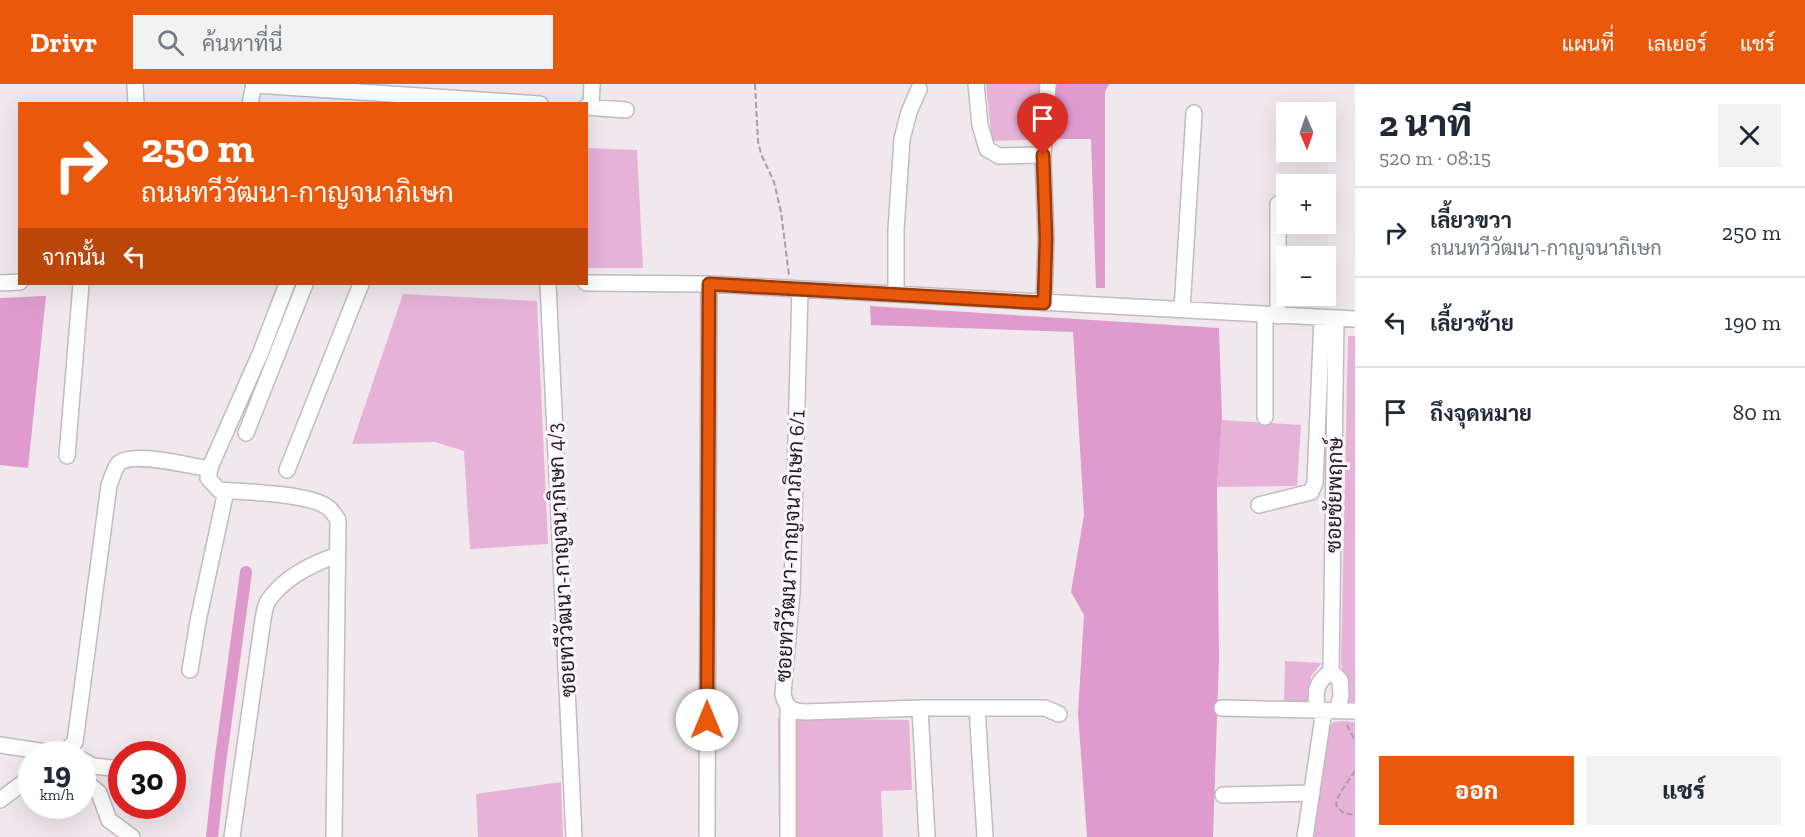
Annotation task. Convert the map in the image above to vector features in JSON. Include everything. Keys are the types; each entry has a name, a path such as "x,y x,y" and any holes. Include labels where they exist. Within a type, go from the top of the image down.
{"street":[{"path":"135,84 136,102"},
{"path":"250,102 254,84 511,102"},
{"path":"592,84 589,107 626,110"},
{"path":"976,84 980,125 987,149 999,156 1043,155"},
{"path":"1044,303 1046,238 1043,155 1048,84"},
{"path":"896,294 896,230 902,139 909,112 919,89"},
{"path":"1182,310 1194,113"},
{"path":"1265,417 1276,234"},
{"path":"0,283 18,282"},
{"path":"588,283 709,284 1355,319"},
{"path":"707,837 709,284"},
{"path":"67,456 81,285"},
{"path":"287,285 208,478 219,490 302,498 323,505 332,511 338,520 334,837"},
{"path":"246,433 305,285"},
{"path":"287,470 361,285"},
{"name":"ซอยทวีวัฒนา-กาญจนาภิเษก 4/3","path":"548,285 574,837"},
{"name":"ซอยทวีวัฒนา-กาญจนาภิเษก 6/1","path":"795,289 792,592 783,694 788,707 796,712 920,708 1045,708 1059,714"},
{"path":"1259,505 1311,492 1315,483 1329,318"},
{"name":"ซอยชัยพฤกษ์","path":"1305,837 1326,710 1341,696 1340,680 1331,671 1329,318"},
{"path":"75,741 109,485 117,465 127,459 142,458 210,469"},
{"path":"190,670 198,621 226,491"},
{"path":"232,837 263,619 268,602 286,582 308,566 337,555"},
{"name":"ซอยชัยพฤกษ์","path":"1326,710 1316,693 1320,680 1331,671"},
{"path":"788,707 788,837"},
{"path":"920,708 927,837"},
{"path":"977,708 985,837"},
{"path":"1222,708 1355,711"},
{"path":"0,745 18,748"},
{"path":"0,800 18,786"},
{"path":"96,790 110,820 132,837"},
{"path":"1223,795 1312,793"}],"path":[{"path":"754,84 758,141 761,154 774,182 795,289"},
{"path":"1355,771 1336,801 1337,808 1355,816"}],"shaded area":[{"path":"986,84 1051,84 1050,139 992,141"},
{"path":"1051,84 1109,84 1105,92 1105,288 1096,288 1091,139 1050,139"},
{"path":"588,148 637,150 643,268 588,268"},
{"path":"403,294 537,301 548,544 470,549 464,451 435,442 352,444"},
{"path":"46,296 28,468 0,465 0,298"},
{"path":"870,306 1219,328 1222,420 1217,487 1219,658 1213,837 1087,837 1078,713 1084,615 1071,592 1084,515 1073,332 871,325"},
{"path":"1348,336 1355,336 1355,703 1346,701 1341,664"},
{"path":"1222,420 1301,425 1297,486 1217,487"},
{"path":"1285,661 1322,663 1311,676 1308,703 1284,704"},
{"path":"778,718 909,720 912,790 881,791 883,837 779,837"},
{"path":"1333,722 1355,722 1355,837 1314,837 1328,730"},
{"path":"561,782 563,837 478,837 476,794"}],"waterway":[{"path":"212,837 246,572"}],"route":[{"path":"707,720 709,284 1044,303 1046,238 1043,155"}]}
